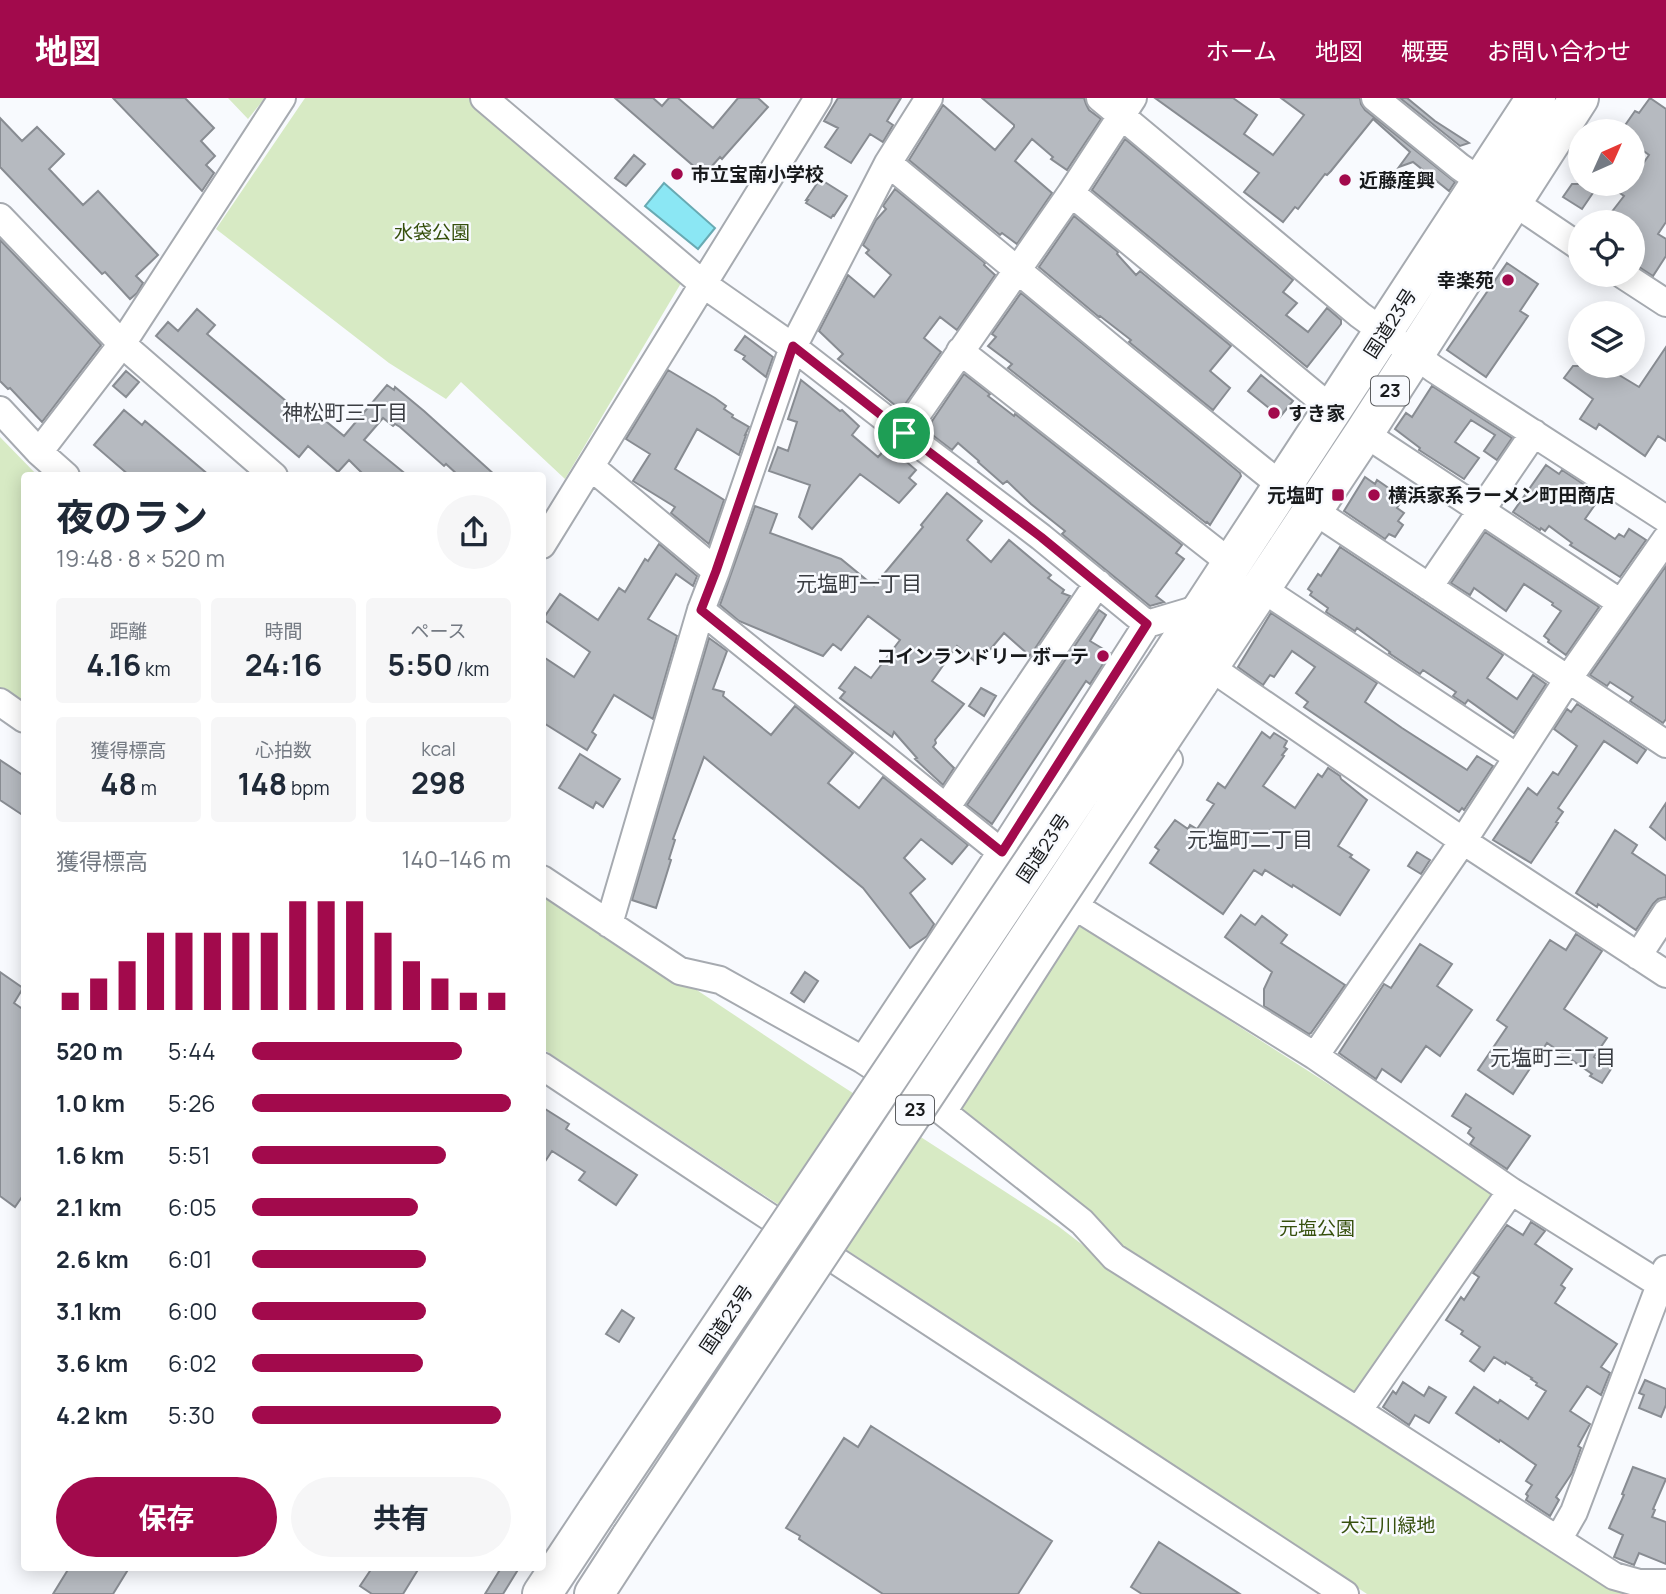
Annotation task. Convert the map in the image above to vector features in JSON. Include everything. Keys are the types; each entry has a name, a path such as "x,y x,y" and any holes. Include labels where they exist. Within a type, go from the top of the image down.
{"highway":[{"name":"国道23号","path":"542,1594 597,1511 1261,588 1313,510 1414,354 1497,192 1536,98"},
{"name":"国道23号","path":"594,1594 1200,671 1204,607 1384,332 1497,192 1579,98"}],"street":[{"path":"39,452 122,344 282,98"},
{"path":"484,98 703,284 793,346 1041,537 1147,624"},
{"path":"546,539 818,98"},
{"path":"609,924 701,610 793,346 888,163 929,98"},
{"path":"1100,98 1127,107 1360,315 1414,354 1666,519"},
{"path":"1375,98 1460,167 1568,239"},
{"path":"904,433 1071,193 1127,107"},
{"path":"888,163 1283,487"},
{"path":"1071,193 1333,410"},
{"path":"0,217 122,344 269,472"},
{"path":"1641,287 1666,303"},
{"path":"960,351 1232,564"},
{"path":"0,410 62,472"},
{"path":"1364,433 1621,603"},
{"path":"1429,587 1534,433"},
{"path":"591,467 716,571"},
{"path":"1313,510 1666,744"},
{"path":"1315,1056 1463,841 1568,679 1666,539"},
{"path":"946,808 1098,583"},
{"path":"1261,588 1517,757"},
{"path":"863,1060 1002,852 1147,624 1204,607"},
{"path":"701,610 1002,852"},
{"path":"943,1112 1076,906 1200,671 1666,974"},
{"path":"0,702 21,717"},
{"path":"546,882 680,971 720,981 863,1060 943,1112 1082,1223 1114,1257 1358,1410 1614,1576 1639,1583 1666,1583"},
{"path":"1076,906 1315,1056 1511,1191 1664,1280 1574,1512 1558,1540"},
{"path":"1638,956 1666,913"},
{"path":"546,1069 1345,1594"},
{"path":"1358,1410 1511,1191"}],"green space":[{"path":"228,98 265,98 248,119"},
{"name":"水袋公園","path":"305,98 472,98 687,273 565,479 461,382 446,399 389,363 216,229"},
{"path":"0,437 34,472 21,472 21,705 0,689"},
{"name":"大江川緑地","path":"546,890 1058,1226 1110,1266 1666,1594 1367,1594 546,1051"},
{"name":"元塩公園","path":"1076,922 1497,1192 1367,1387 1351,1396 1118,1250 958,1111"}],"water":[{"path":"664,183 715,228 698,249 645,206"}],"building":[{"path":"113,98 185,98 214,128 201,141 215,156 206,165 214,173 202,191"},
{"path":"615,98 653,98 662,106 669,98 678,98 713,128 738,98 758,98 768,107 722,159 720,157 704,175"},
{"path":"838,98 901,98 887,121 893,125 883,142 870,134 851,163 825,147 838,128 824,121"},
{"path":"982,98 1084,98 1089,110 1101,119 1067,170 1051,159 1053,157 1032,139 1015,161 1052,193 1017,244 1002,233 1000,235 909,160 943,105 995,150 1014,125"},
{"path":"1155,98 1233,98 1257,115 1244,134 1273,155 1304,115 1281,98 1360,98 1365,110 1455,182 1449,191 1413,162 1399,167 1410,152 1373,119 1298,209 1295,207 1283,222 1244,192 1259,173"},
{"path":"1400,98 1407,98 1435,121 1469,143 1460,146"},
{"path":"1650,98 1666,109 1666,222 1658,234 1666,239 1666,256 1653,276 1645,271 1645,210 1613,210 1624,196 1645,196 1645,161 1649,155 1645,152 1645,119 1629,119 1635,111 1639,113"},
{"path":"0,118 22,141 37,127 64,154 49,169 83,205 98,191 158,255 136,276 143,283 130,299 105,272 102,274 0,167"},
{"path":"1125,139 1293,280 1283,292 1297,303 1286,315 1308,332 1327,308 1341,320 1341,324 1307,367 1092,190"},
{"path":"634,155 645,164 626,186 615,178"},
{"path":"820,179 847,196 831,218 806,203"},
{"path":"895,189 985,263 995,275 957,330 940,317 924,338 941,352 901,410 838,359 843,354 819,331 848,275 874,297 891,275 866,253 869,250 863,245 876,220 886,209 883,206"},
{"path":"1568,190 1568,196 1591,196 1582,209 1563,197"},
{"path":"1074,216 1118,252 1136,275 1140,271 1231,346 1210,371 1230,388 1213,410 1039,267"},
{"path":"0,240 101,345 42,422 0,381"},
{"path":"1507,263 1538,284 1520,311 1528,316 1486,377 1447,350"},
{"path":"1021,293 1240,473 1241,476 1210,525 1008,368 1012,364 988,346 996,337 992,334"},
{"path":"197,309 215,325 207,334 306,418 312,410 344,436 387,385 394,390 395,387 492,472 455,472 446,464 444,466 400,427 395,424 393,426 383,418 364,440 403,472 361,472 349,460 338,472 308,446 299,457 156,336 168,322 178,331"},
{"path":"745,336 773,357 766,377 735,350"},
{"path":"1666,347 1666,441 1658,436 1645,456 1599,424 1596,429 1580,419 1593,399 1564,378 1568,373 1568,378 1624,378 1639,387"},
{"path":"668,370 715,398 726,406 724,409 733,415 732,417 749,427 739,455 697,429 675,469 724,500 709,544 671,513 675,507 633,481 650,454 626,439"},
{"path":"126,371 139,382 126,397 113,386"},
{"path":"964,374 990,394 988,396 1014,416 1015,414 1182,545 1176,553 1184,559 1156,596 1164,602 1150,606 1062,534 1065,531 1007,481 1003,484 958,443 952,450 926,430"},
{"path":"1261,375 1293,401 1280,417 1248,391"},
{"path":"801,380 859,426 852,435 878,457 888,446 916,470 909,478 916,484 899,503 860,474 812,529 799,517 810,485 769,471 778,447 788,451 797,422 788,419"},
{"path":"1432,386 1512,438 1497,460 1484,451 1495,435 1471,420 1455,442 1479,458 1464,479 1419,450 1420,448 1395,429 1406,413 1412,417"},
{"path":"124,410 142,425 145,421 205,472 125,472 94,445"},
{"path":"1546,465 1559,474 1562,470 1601,496 1585,519 1615,539 1619,534 1624,537 1629,529 1646,540 1620,577 1570,545 1572,543 1549,526 1545,531 1541,528 1540,530 1513,512"},
{"path":"1365,477 1375,484 1377,480 1403,498 1397,508 1404,513 1398,521 1403,525 1395,537 1389,534 1385,539 1344,511"},
{"path":"947,493 982,521 967,540 991,562 1009,540 1051,575 1048,578 1064,590 1062,593 1070,596 1030,656 1004,633 978,664 957,646 932,681 964,704 935,740 933,747 954,768 943,785 915,759 917,758 894,732 892,737 840,698 845,692 839,688 855,667 871,678 900,640 868,616 841,650 833,644 823,656 739,621 720,605 755,506 777,514 770,533 841,559 874,586 923,527 921,525"},
{"path":"1485,532 1599,607 1566,655 1544,636 1561,611 1524,584 1506,611 1474,588 1470,595 1451,583"},
{"path":"659,544 697,576 693,586 676,574 648,619 677,636 653,719 614,695 592,732 596,735 587,750 546,724 546,659 574,677 590,652 546,621 546,615 560,594 598,620 619,588 625,592 645,559 648,561"},
{"path":"1340,547 1503,655 1487,678 1517,699 1533,675 1546,684 1514,733 1468,700 1465,704 1453,696 1456,692 1423,670 1420,674 1357,628 1355,631 1326,612 1328,608 1310,595 1312,592 1308,589 1318,574 1321,576"},
{"path":"1666,566 1666,719 1663,723 1630,701 1633,697 1610,682 1607,686 1590,675"},
{"path":"1099,610 1106,615 1090,641 1110,653 1090,684 1086,681 992,824 967,805"},
{"path":"1271,613 1377,683 1365,702 1402,728 1467,770 1477,756 1493,766 1464,810 1462,808 1459,812 1304,707 1308,702 1296,693 1315,667 1292,651 1274,677 1270,675 1263,685 1238,667"},
{"path":"709,638 727,651 713,689 724,692 723,696 771,735 795,706 853,753 828,783 859,808 883,777 968,845 952,864 921,839 904,858 925,879 910,893 934,924 927,936 910,948 863,888 704,757 673,839 671,860 656,908 632,900"},
{"path":"981,688 996,696 984,716 969,706"},
{"path":"1577,704 1646,750 1637,763 1604,741 1558,808 1563,812 1556,822 1558,823 1531,863 1493,840 1528,788 1537,795 1553,772 1558,775 1577,746 1554,729 1567,709 1571,712"},
{"path":"1262,732 1270,738 1274,733 1287,741 1284,747 1287,749 1282,755 1284,756 1263,786 1295,808 1318,774 1322,777 1328,768 1367,800 1338,846 1369,870 1340,915 1265,870 1262,875 1254,870 1223,914 1150,863 1159,850 1155,847 1175,820 1188,829 1190,825 1197,829 1214,804 1207,800 1218,783 1225,788"},
{"path":"580,754 620,779 603,807 596,802 593,808 559,788"},
{"path":"0,760 21,774 21,814 0,800"},
{"path":"1666,803 1666,840 1650,827"},
{"path":"1615,830 1637,845 1632,853 1666,876 1666,897 1653,904 1636,930 1598,904 1597,907 1576,893"},
{"path":"1417,852 1430,860 1421,874 1408,866"},
{"path":"1241,915 1255,925 1262,916 1287,935 1281,943 1345,985 1311,1033 1264,1006 1264,989 1272,972 1225,937"},
{"path":"1576,934 1602,951 1564,1009 1607,1038 1594,1057 1611,1069 1602,1083 1547,1043 1513,1094 1478,1070 1507,1027 1497,1020 1550,940 1566,950"},
{"path":"1420,944 1452,964 1437,986 1472,1010 1440,1056 1426,1046 1401,1082 1382,1069 1376,1079 1339,1053 1384,984 1391,988"},
{"path":"0,972 21,987 14,1003 21,1008 21,1198 15,1207 0,1196"},
{"path":"805,972 818,981 804,1002 791,993"},
{"path":"1466,1094 1530,1136 1507,1169 1470,1144 1474,1138 1468,1133 1471,1128 1452,1116"},
{"path":"546,1110 569,1124 566,1129 637,1175 616,1205 579,1180 585,1172 552,1151 546,1160"},
{"path":"1531,1222 1545,1231 1535,1244 1572,1269 1561,1285 1565,1288 1555,1303 1617,1344 1601,1367 1610,1373 1601,1395 1587,1386 1570,1411 1590,1424 1578,1446 1581,1448 1572,1473 1556,1497 1559,1500 1550,1516 1526,1500 1526,1494 1532,1485 1526,1481 1536,1465 1456,1413 1474,1387 1528,1419 1546,1391 1536,1385 1532,1378 1494,1357 1484,1371 1470,1361 1480,1347 1446,1320 1461,1297 1464,1300 1479,1277 1473,1273 1507,1225 1523,1235"},
{"path":"622,1310 634,1318 619,1342 606,1334"},
{"path":"1645,1380 1666,1389 1666,1405 1661,1417 1639,1408 1644,1395 1639,1393"},
{"path":"1403,1382 1424,1396 1429,1387 1446,1397 1429,1423 1415,1415 1409,1425 1383,1407 1393,1391 1396,1394"},
{"path":"871,1426 1052,1541 1018,1594 883,1594 786,1528 844,1438 858,1447"},
{"path":"1633,1467 1666,1479 1652,1517 1666,1522 1666,1564 1639,1553 1634,1565 1614,1557 1623,1535 1609,1528"},
{"path":"1159,1542 1240,1594 1142,1594 1131,1587"},
{"path":"67,1571 127,1571 113,1594 53,1594"},
{"path":"370,1571 417,1571 403,1594 372,1594 360,1586"},
{"path":"499,1571 517,1571 503,1594 485,1594"}],"place":[{"name":"市立宝南小学校","path":"677,174"},
{"name":"近藤産興","path":"1345,180"},
{"name":"幸楽苑","path":"1508,280"},
{"name":"すき家","path":"1274,413"},
{"name":"元塩町","path":"1338,495"},
{"name":"横浜家系ラーメン町田商店","path":"1374,495"},
{"name":"コインランドリー ボーテ","path":"1103,656"}],"district":[{"name":"神松町三丁目","path":"345,413"},
{"name":"元塩町一丁目","path":"859,584"},
{"name":"元塩町二丁目","path":"1250,840"},
{"name":"元塩町三丁目","path":"1553,1058"}],"route":[{"path":"793,346 904,433 1041,537 1147,624 1002,852 701,610 793,346"}]}
